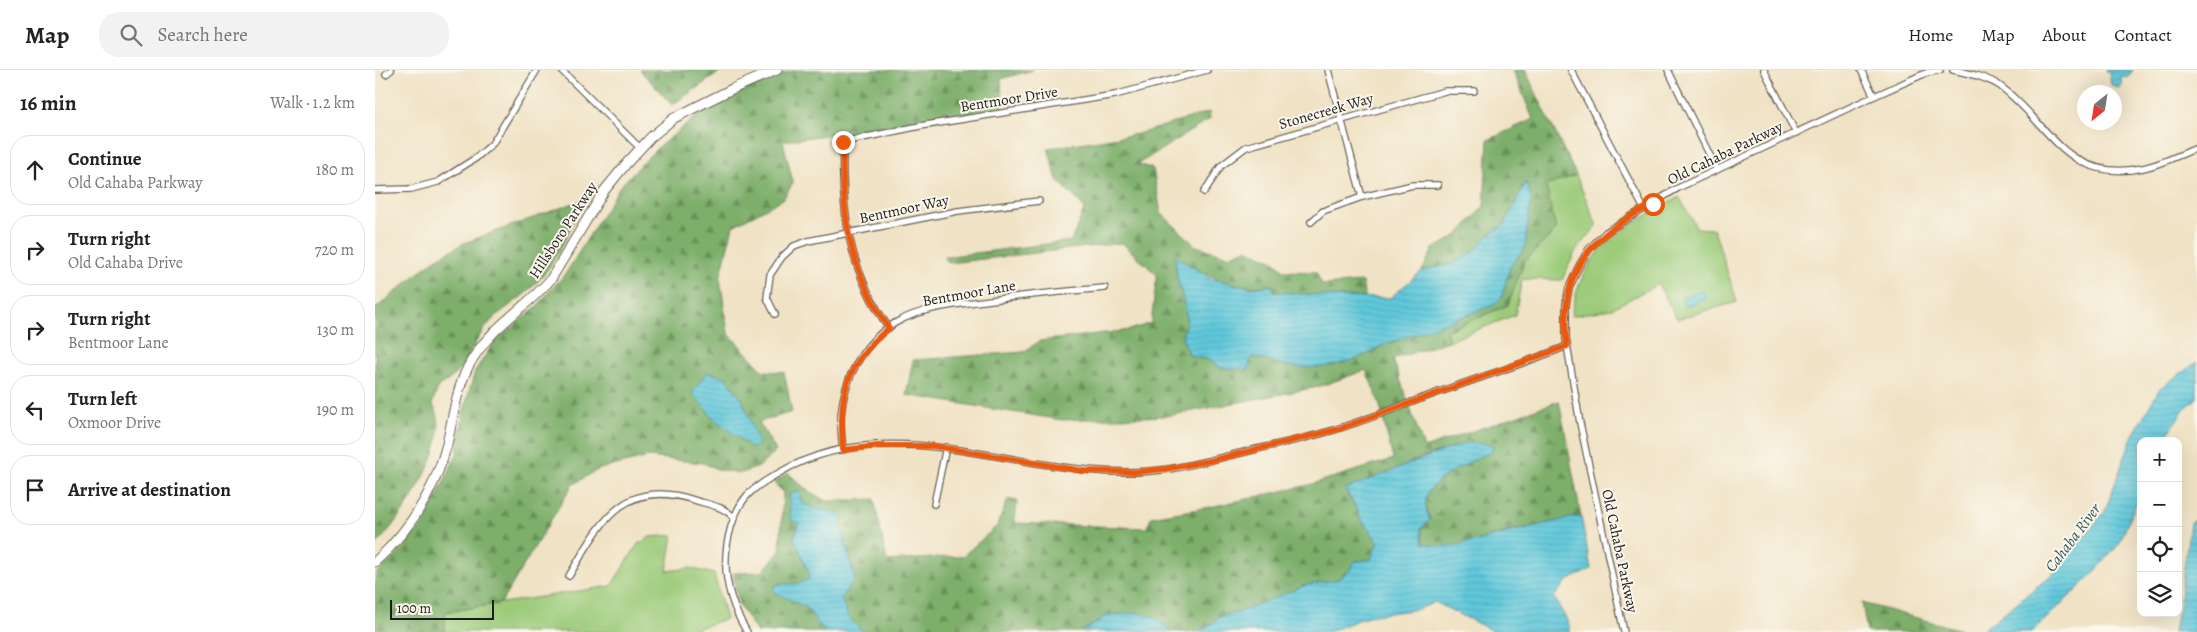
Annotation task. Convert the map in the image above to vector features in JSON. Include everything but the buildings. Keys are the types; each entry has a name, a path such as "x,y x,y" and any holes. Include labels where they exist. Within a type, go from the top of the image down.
{"street":[{"path":"375,190 411,189 438,182 476,158 492,144 537,70"},
{"path":"561,70 640,148"},
{"name":"Hillsboro Parkway","path":"375,562 408,525 430,489 443,457 458,394 473,358 495,329 537,293 551,278 604,191 640,148 674,118 732,89 777,70"},
{"name":"Bentmoor Drive","path":"847,233 842,178 843,142 920,126 1115,96 1207,70"},
{"path":"1328,70 1362,198"},
{"path":"1571,70 1644,209"},
{"path":"1667,70 1717,170"},
{"path":"1764,70 1796,133"},
{"path":"1861,70 1874,96"},
{"name":"Old Cahaba Parkway","path":"1624,632 1580,423 1567,346 1566,304 1569,288 1579,266 1589,249 1606,232 1678,188 1874,96 1926,73 1940,70"},
{"path":"1953,70 1968,73 1999,85 2054,143 2085,164 2121,170 2143,168 2169,160 2197,148"},
{"name":"Stonecreek Way","path":"1204,192 1221,166 1234,154 1246,147 1445,91 1474,91"},
{"path":"1311,222 1323,211 1362,198 1413,185 1438,184"},
{"name":"Bentmoor Way","path":"775,314 767,298 770,275 782,256 794,246 807,240 958,211 1039,201"},
{"path":"847,233 854,258 874,307 889,328"},
{"name":"Bentmoor Lane","path":"843,450 841,417 845,388 854,366 872,342 895,323 929,310 968,303 1105,288"},
{"path":"747,632 735,610 727,585 726,546 732,516 757,485 799,462 843,450 914,445 946,447 1084,471 1136,472 1166,469 1214,460 1339,429 1567,346"},
{"path":"934,504 946,447"},
{"path":"569,576 606,518 621,505 639,497 661,494 681,496 722,509 732,516"}],"green space":[{"path":"640,70 723,70 672,105"},
{"path":"799,70 1033,70 1001,79 1003,110 783,141 793,183 783,199 733,226 720,278 728,333 763,371 784,372 792,412 759,422 776,451 759,467 741,473 720,470 703,463 649,457 599,469 572,485 501,603 446,612 444,632 375,632 375,574 395,557 425,522 457,454 463,414 475,371 493,344 537,306 566,273 621,185 655,150 696,117 735,94 788,72"},
{"path":"1513,70 1525,70 1576,175 1546,186 1556,230 1524,262 1508,305 1446,331 1449,341 1393,359 1424,448 1559,401 1581,516 1510,531 1470,543 1441,547 1423,543 1421,528 1430,519 1426,506 1428,493 1448,475 1467,463 1493,451 1467,443 1420,458 1347,495 1360,518 1378,542 1371,559 1353,562 1350,570 1336,580 1237,613 1221,616 1204,629 1195,632 1170,630 1153,617 1137,613 1106,615 1097,623 1080,632 864,632 849,619 841,598 855,578 841,527 834,513 802,504 799,492 789,495 791,520 799,522 794,538 808,570 809,579 799,584 779,583 806,607 825,632 757,632 739,605 733,573 762,572 780,551 783,493 774,483 788,473 807,490 826,501 874,499 887,561 963,556 997,526 1008,499 1017,501 1015,523 1147,528 1151,517 1210,507 1309,485 1393,459 1379,402 1366,370 1318,387 1167,416 1062,420 906,395 913,360 1023,352 1040,341 1130,330 1151,323 1157,275 1122,243 949,263 944,257 1071,241 1085,208 1057,180 1048,148 1138,134 1209,112 1210,119 1138,164 1153,169 1161,213 1196,246 1228,256 1246,249 1274,261 1285,271 1316,272 1322,285 1362,282 1365,298 1274,292 1271,285 1257,287 1232,284 1198,270 1175,256 1177,278 1187,319 1182,337 1190,356 1211,360 1221,368 1248,370 1252,357 1263,359 1372,353 1381,346 1501,299 1510,267 1525,248 1526,183 1504,225 1489,235 1473,252 1455,263 1422,271 1433,249 1458,235 1484,206 1488,140 1533,119"},
{"path":"1576,175 1597,226 1575,252 1562,280 1522,279 1515,315 1449,341 1446,331 1508,305 1524,262 1556,229 1545,185"},
{"path":"1679,197 1697,228 1714,229 1737,302 1677,319 1658,284 1611,309 1571,316 1577,292 1585,272 1595,256 1623,230"},
{"path":"582,200 561,248 547,270 525,294 491,322 481,334 460,368 447,381 439,385 432,404 438,419 438,437 432,457 411,499 375,546 375,309 434,260 464,243"},
{"path":"673,535 667,571 690,568 714,574 726,619 692,630 693,632 444,632 445,612 611,586 638,544 650,537"},
{"path":"1862,603 1969,632 1867,632"}],"water":[{"path":"2105,70 2133,70 2127,78 2121,77 2122,85 2111,85 2109,73"},
{"path":"1526,182 1531,197 1525,248 1510,267 1501,299 1494,305 1381,346 1361,357 1328,366 1295,367 1252,357 1248,370 1221,368 1211,360 1190,356 1182,337 1187,319 1177,278 1175,256 1212,279 1254,288 1271,285 1275,292 1342,297 1390,298 1422,271 1455,263 1473,252 1489,235 1504,225"},
{"path":"1702,291 1706,297 1705,300 1684,306 1681,297"},
{"path":"2197,362 2197,398 2184,409 2166,437 2137,437 2137,501 2119,544 2093,574 2032,632 1980,632 2054,573 2105,511 2132,437 2160,388"},
{"path":"707,372 726,378 742,399 759,444 752,448 714,419 692,393"},
{"path":"1467,443 1493,444 1493,451 1467,463 1448,475 1428,493 1426,507 1430,520 1421,528 1423,543 1445,546 1456,545 1581,516 1591,569 1567,581 1554,597 1569,624 1569,632 1495,632 1435,602 1419,609 1368,616 1328,632 1195,632 1204,629 1221,616 1237,613 1306,585 1336,580 1350,570 1353,562 1371,559 1378,542 1360,518 1345,489"},
{"path":"799,491 802,504 842,515 841,527 855,578 841,598 849,619 864,632 825,632 806,607 774,592 774,586 778,584 794,584 809,579 808,570 794,538 799,522 791,521 789,495"},
{"path":"2197,519 2197,632 2174,632 2176,617 2182,617 2182,583 2190,522"},
{"path":"1137,613 1153,616 1170,630 1188,632 1080,632 1097,623 1106,615"}],"route":[{"path":"843,142 842,178 847,233 854,258 874,307 889,328 872,342 854,366 845,388 841,417 843,450 878,446 933,446 1045,465 1108,473 1136,472 1191,465 1339,429 1567,346 1565,323 1569,288 1589,249 1606,232 1626,218 1653,204"}],"water label":[{"name":"Cahaba River","path":"2073,538"}]}
